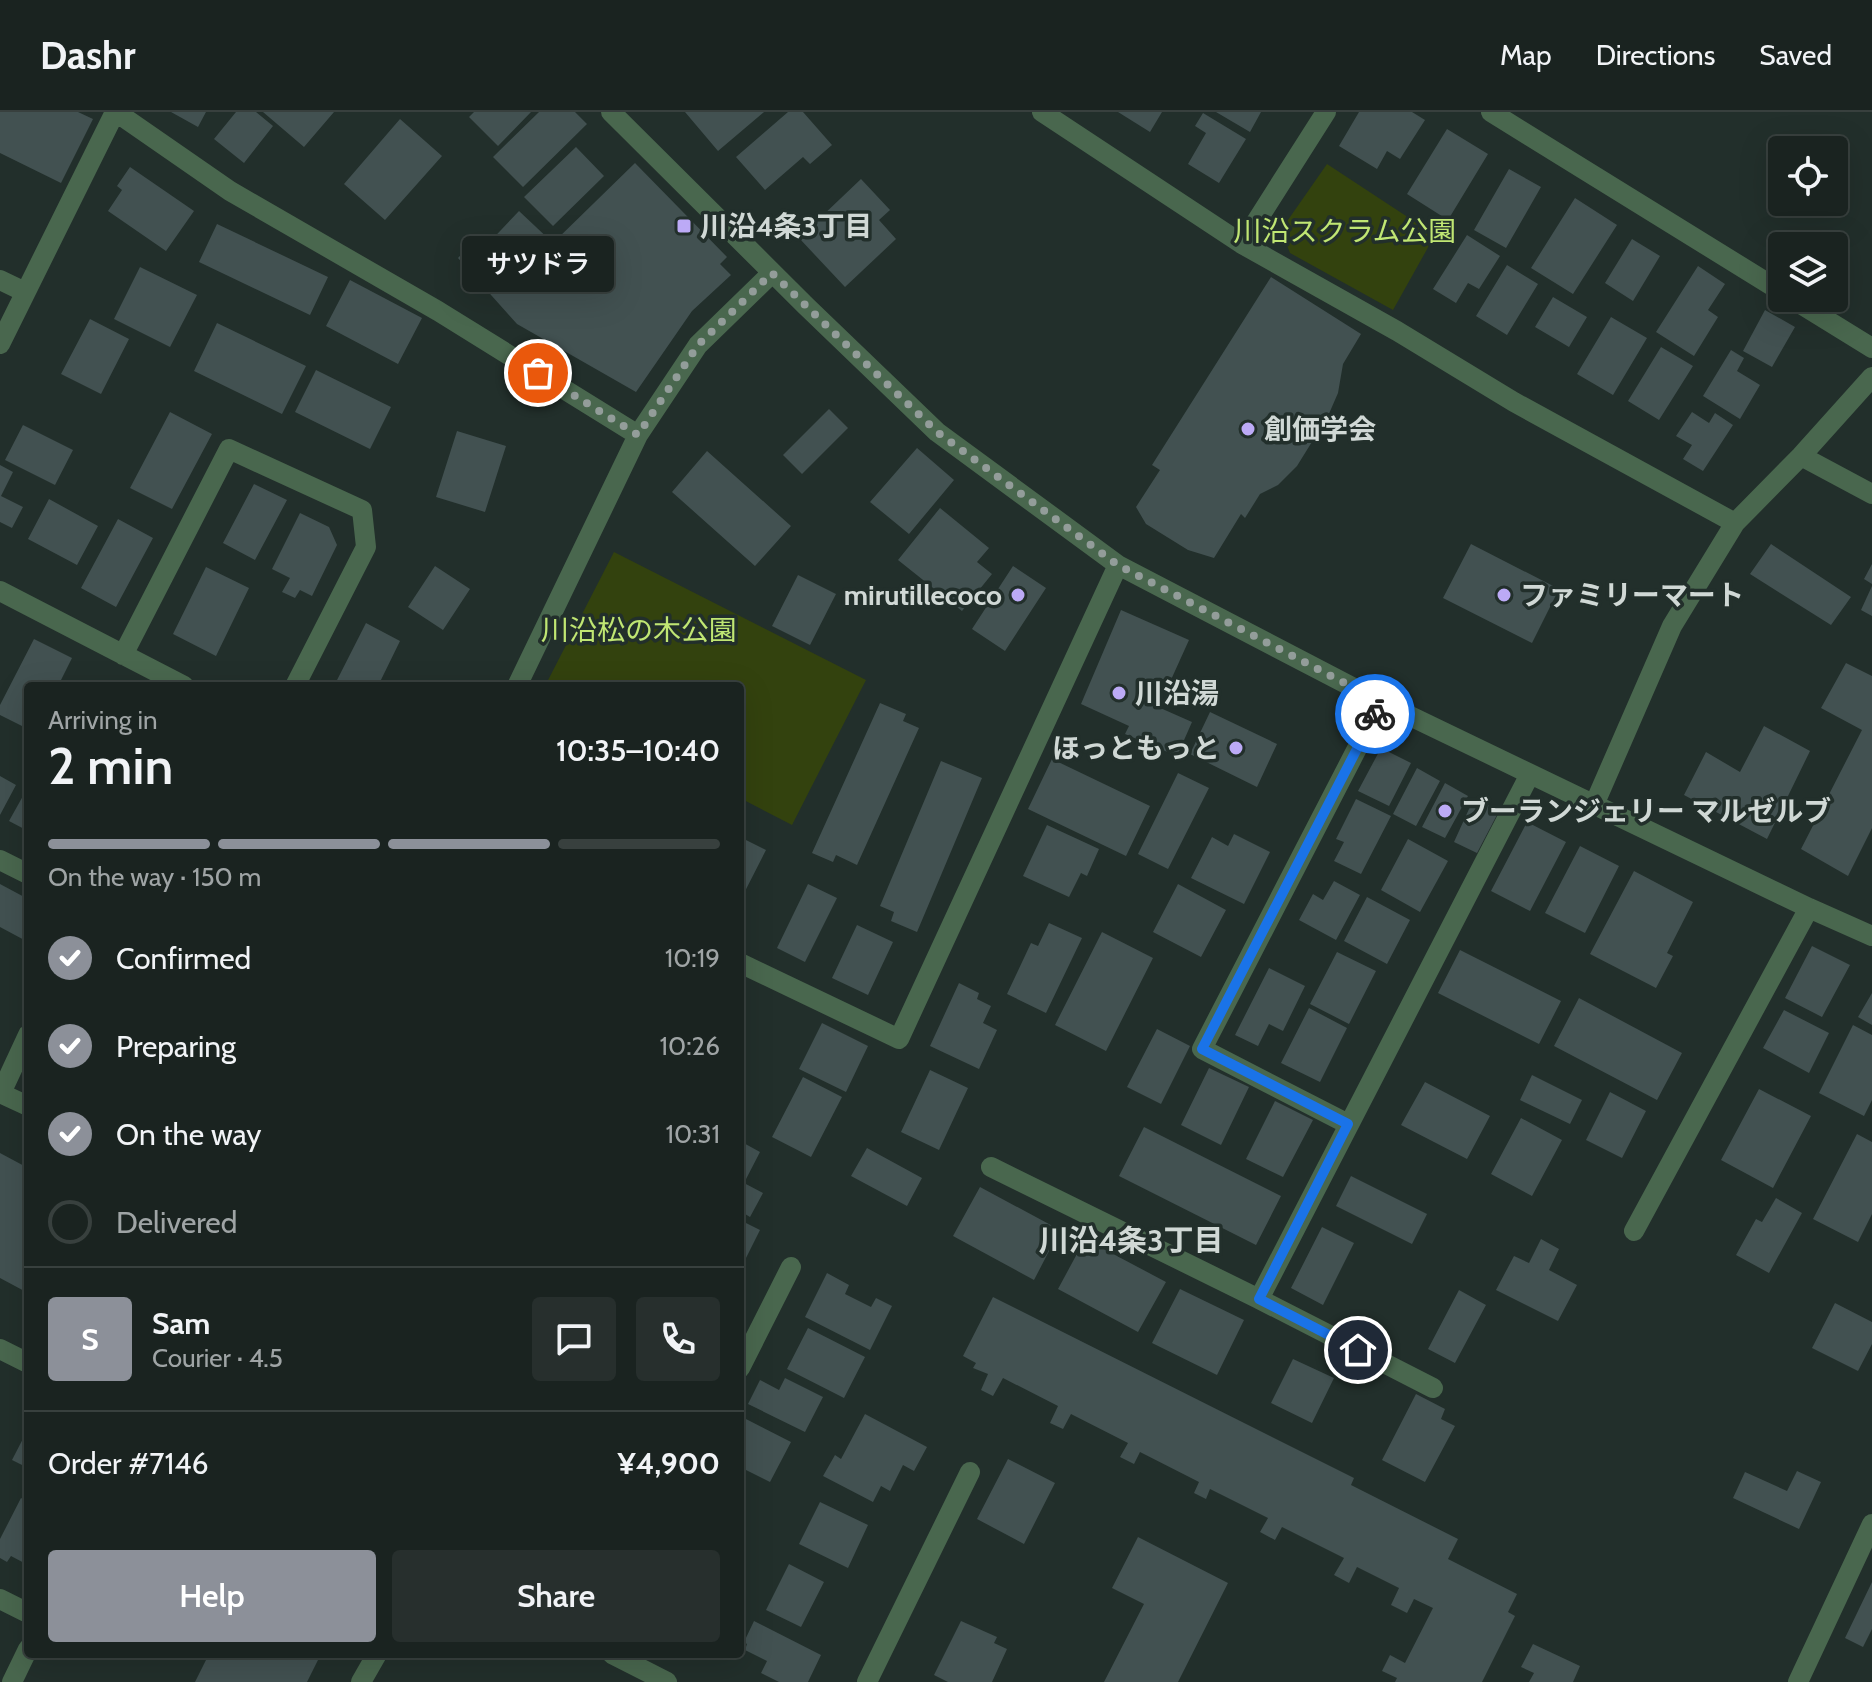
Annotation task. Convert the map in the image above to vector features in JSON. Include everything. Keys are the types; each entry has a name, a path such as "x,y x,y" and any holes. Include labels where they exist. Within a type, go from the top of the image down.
{"street":[{"path":"0,344 115,112 230,191 438,311 638,435"},
{"path":"611,112 937,432 1118,565 1381,702 1872,936"},
{"path":"1042,112 1242,244 1397,331 1514,402 1735,523"},
{"path":"1242,244 1326,112"},
{"path":"1491,112 1768,283"},
{"path":"519,682 638,435 698,345 772,273"},
{"path":"0,280 25,292"},
{"path":"1814,312 1872,348"},
{"path":"1594,805 1672,626 1735,523 1872,377"},
{"path":"123,655 229,449 362,510 366,547 297,682"},
{"path":"1801,456 1872,494"},
{"path":"744,965 899,1039 1118,565"},
{"path":"0,591 176,682"},
{"path":"1348,1124 1202,1049 1381,702"},
{"path":"1259,1299 1530,774"},
{"path":"0,860 24,872"},
{"path":"1634,1231 1809,908"},
{"path":"24,1043 0,1093 24,1104"},
{"path":"991,1167 1433,1388"},
{"path":"744,1360 791,1267"},
{"path":"0,1349 24,1361"},
{"path":"867,1682 970,1472"},
{"path":"1798,1682 1872,1524"},
{"path":"0,1599 24,1611"},
{"path":"12,1682 24,1657"},
{"path":"361,1682 375,1658"},
{"path":"620,1658 667,1682"}],"green space":[{"name":"川沿スクラム公園","path":"1327,164 1435,235 1393,310 1290,253 1281,230"},
{"name":"川沿松の木公園","path":"614,552 866,680 792,825 744,800 744,682 547,682"}],"building":[{"path":"0,112 78,112 93,119 61,183 0,153"},
{"path":"171,112 206,112 198,127"},
{"path":"236,112 256,112 273,126 244,163 214,139"},
{"path":"263,112 334,112 304,147"},
{"path":"474,112 531,112 498,146 469,117"},
{"path":"539,112 575,112 587,124 523,187 493,157"},
{"path":"685,112 764,112 718,151"},
{"path":"788,112 803,112 832,145 810,164 803,157 765,190 736,157"},
{"path":"1118,112 1162,112 1150,132"},
{"path":"1216,112 1261,112 1250,132"},
{"path":"1359,112 1412,112 1425,120 1400,159 1387,151 1377,169 1339,146"},
{"path":"1203,113 1246,139 1219,183 1188,164 1206,133 1195,126"},
{"path":"400,119 442,156 385,220 344,184"},
{"path":"1447,129 1488,154 1448,220 1407,194"},
{"path":"576,147 604,176 553,226 524,197"},
{"path":"635,163 727,257 720,264 731,275 692,311 636,392 517,324 458,258 475,240 483,249 519,211 553,243"},
{"path":"130,167 194,211 166,251 108,211 122,190 117,186"},
{"path":"1509,169 1541,187 1506,248 1474,230"},
{"path":"861,179 890,210 879,220 896,239 845,287 799,238"},
{"path":"1575,198 1617,225 1573,294 1531,268"},
{"path":"217,224 328,277 310,315 199,262"},
{"path":"1467,235 1500,256 1479,289 1468,283 1456,303 1433,289"},
{"path":"1632,239 1660,256 1633,301 1605,283"},
{"path":"1507,265 1538,284 1507,335 1476,316"},
{"path":"1698,266 1725,284 1708,310 1718,317 1694,356 1656,332"},
{"path":"140,267 197,295 170,347 114,319"},
{"name":"創価学会","path":"1271,277 1361,334 1343,364 1338,393 1328,416 1297,466 1278,485 1260,494 1245,518 1241,514 1214,558 1188,550 1146,524 1136,507 1160,470 1152,465"},
{"path":"350,280 422,318 398,364 326,326"},
{"path":"1553,297 1587,317 1569,347 1535,327"},
{"path":"1765,310 1795,327 1772,367 1743,351"},
{"path":"1611,317 1647,338 1613,395 1577,374"},
{"path":"90,319 129,339 101,394 61,374"},
{"path":"217,323 306,366 282,414 194,371"},
{"path":"1661,347 1693,366 1659,420 1628,401"},
{"path":"1731,350 1744,358 1737,371 1760,385 1740,419 1703,396"},
{"path":"316,370 391,407 370,449 295,412"},
{"path":"829,409 848,428 802,474 783,455"},
{"path":"170,412 212,434 172,509 130,488"},
{"path":"1692,412 1709,423 1715,413 1733,425 1703,471 1683,459 1692,445 1676,436"},
{"path":"23,425 73,450 55,485 5,460"},
{"path":"457,431 506,446 485,512 436,497"},
{"path":"917,448 954,480 909,534 870,502"},
{"path":"707,451 791,526 755,566 672,492"},
{"path":"0,465 13,472 1,496 23,507 12,528 0,522"},
{"path":"254,484 287,500 255,560 223,543"},
{"path":"49,499 98,526 77,565 28,539"},
{"path":"940,508 989,548 977,562 992,574 962,611 898,560"},
{"path":"300,513 329,527 337,545 312,596 300,590 295,598 282,592 290,578 272,569"},
{"path":"118,519 153,538 116,607 81,588"},
{"path":"1471,544 1559,589 1532,643 1443,598"},
{"path":"1771,544 1851,597 1831,625 1750,574"},
{"path":"1872,564 1872,584 1864,579"},
{"path":"435,566 470,589 443,630 408,607"},
{"path":"1013,566 1046,588 1005,651 972,629"},
{"path":"206,567 249,588 216,656 173,634"},
{"path":"798,575 836,594 810,645 772,626"},
{"path":"1872,586 1872,616 1861,610"},
{"name":"川沿湯","path":"1121,610 1189,640 1170,682 1159,678 1149,703 1192,722 1177,756 1125,734 1129,726 1081,704"},
{"path":"366,623 400,641 380,682 336,682"},
{"path":"34,639 72,658 60,682 24,682 24,727 0,715 0,705"},
{"path":"1846,663 1872,676 1872,828 1848,876 1801,849 1862,730 1821,708"},
{"path":"880,703 906,714 903,721 919,728 857,865 836,855 833,862 812,853"},
{"path":"1210,712 1277,744 1257,787 1190,754"},
{"path":"1764,726 1810,751 1767,839 1684,795 1706,752 1740,772"},
{"path":"1381,748 1411,763 1389,806 1358,791"},
{"path":"1052,759 1150,806 1126,856 1028,809"},
{"path":"941,761 982,778 917,932 891,921 894,912 880,906"},
{"path":"1417,768 1440,781 1416,826 1393,814"},
{"path":"1178,773 1209,788 1168,869 1138,854"},
{"path":"0,776 16,785 0,815"},
{"name":"ブーランジェリー マルゼルブ","path":"1445,783 1468,796 1445,838 1422,827"},
{"path":"24,794 24,829 9,821"},
{"path":"1474,798 1499,811 1477,853 1454,842"},
{"path":"1356,799 1391,816 1361,874 1334,861 1344,842 1336,839"},
{"path":"1527,822 1566,842 1530,911 1491,891"},
{"path":"1047,825 1099,849 1087,876 1081,873 1069,897 1023,876"},
{"path":"1234,834 1270,852 1244,904 1191,878 1212,837 1228,846"},
{"path":"744,839 766,850 744,893"},
{"path":"1408,839 1448,861 1420,912 1381,890"},
{"path":"1580,846 1619,866 1585,933 1545,913"},
{"path":"1634,871 1693,902 1667,953 1673,956 1656,988 1590,954"},
{"path":"1334,881 1360,895 1336,940 1299,920 1313,894 1323,900"},
{"path":"0,884 24,897 24,940 0,927"},
{"path":"808,884 837,898 805,962 777,948"},
{"path":"1178,884 1226,910 1201,957 1153,932"},
{"path":"1367,897 1410,920 1387,964 1344,941"},
{"path":"1049,923 1082,938 1046,1013 1007,994 1031,943 1038,946"},
{"path":"857,925 893,942 868,995 832,978"},
{"path":"1102,932 1153,958 1106,1051 1055,1025"},
{"path":"1812,946 1850,965 1822,1017 1785,998"},
{"path":"1460,950 1561,1001 1539,1044 1438,993"},
{"path":"1337,952 1376,971 1349,1024 1310,1004"},
{"path":"1269,968 1305,986 1283,1031 1269,1024 1258,1046 1235,1035"},
{"path":"959,983 979,993 977,999 991,1006 983,1023 997,1030 979,1069 930,1046"},
{"path":"1872,993 1872,1025 1858,1017"},
{"path":"1579,998 1682,1053 1657,1100 1554,1046"},
{"path":"1309,1008 1347,1028 1320,1082 1281,1063"},
{"path":"1784,1010 1829,1033 1809,1073 1763,1048"},
{"path":"822,1023 868,1046 846,1092 799,1069"},
{"path":"1853,1025 1872,1035 1872,1100 1864,1116 1819,1093"},
{"path":"1157,1029 1190,1046 1161,1104 1127,1087"},
{"path":"1209,1068 1249,1087 1221,1145 1181,1125"},
{"path":"930,1070 968,1088 939,1150 901,1132"},
{"path":"1532,1075 1582,1100 1570,1124 1520,1100"},
{"path":"803,1077 842,1097 811,1157 772,1137"},
{"path":"1425,1082 1490,1116 1467,1159 1401,1125"},
{"path":"1759,1089 1811,1116 1773,1188 1721,1160"},
{"path":"1610,1092 1646,1111 1622,1158 1586,1140"},
{"path":"1275,1101 1313,1120 1283,1177 1246,1159"},
{"path":"1521,1118 1562,1140 1532,1196 1491,1174"},
{"path":"1144,1127 1281,1196 1256,1245 1119,1176"},
{"path":"1857,1134 1872,1142 1872,1214 1858,1242 1813,1219"},
{"path":"744,1143 760,1152 744,1183"},
{"path":"867,1148 922,1178 907,1206 851,1176"},
{"path":"0,1153 24,1166 24,1291 0,1278"},
{"path":"1351,1176 1427,1214 1412,1244 1336,1206"},
{"path":"744,1183 763,1193 750,1217 744,1213"},
{"path":"980,1187 1060,1230 1034,1280 953,1236"},
{"path":"1776,1198 1802,1213 1769,1273 1736,1255 1756,1219 1762,1222"},
{"path":"744,1222 760,1230 744,1262"},
{"path":"1322,1227 1354,1243 1323,1305 1291,1288"},
{"path":"1085,1239 1166,1282 1138,1332 1058,1289"},
{"path":"1541,1239 1559,1249 1549,1270 1577,1285 1558,1321 1496,1290 1514,1256 1529,1263"},
{"path":"827,1273 849,1285 845,1294 871,1307 876,1298 892,1306 870,1350 805,1317"},
{"path":"1180,1289 1244,1320 1217,1375 1152,1343"},
{"path":"1459,1290 1486,1305 1455,1363 1428,1349"},
{"path":"993,1297 1354,1478 1351,1485 1458,1539 1448,1559 1517,1594 1508,1612 1515,1616 1482,1682 1395,1682 1397,1678 1382,1671 1390,1655 1405,1663 1433,1608 1414,1599 1407,1613 1391,1605 1399,1588 1357,1567 1349,1583 1334,1575 1344,1558 1282,1527 1275,1540 1260,1532 1268,1518 1210,1489 1206,1499 1194,1493 1199,1482 1140,1452 1134,1464 1120,1457 1128,1443 1071,1414 1063,1429 1050,1423 1058,1406 1003,1378 993,1396 981,1390 988,1374 973,1368 976,1363 963,1356"},
{"path":"1835,1303 1872,1322 1872,1344 1858,1371 1812,1348"},
{"path":"808,1328 865,1357 844,1398 787,1369"},
{"path":"1293,1359 1334,1378 1312,1423 1271,1403"},
{"path":"785,1378 823,1397 805,1432 748,1404 760,1380 779,1390"},
{"path":"1416,1394 1445,1409 1441,1419 1455,1426 1425,1482 1382,1460"},
{"path":"865,1414 927,1447 914,1471 903,1465 890,1491 881,1486 873,1502 823,1476 835,1455 841,1459"},
{"path":"744,1418 791,1442 770,1482 744,1469"},
{"path":"24,1437 24,1466 12,1460"},
{"path":"1008,1459 1055,1483 1024,1544 977,1519"},
{"path":"1797,1471 1821,1482 1799,1529 1733,1498 1745,1472 1787,1491"},
{"path":"21,1498 24,1500 24,1563 11,1556 7,1562 0,1558 0,1539"},
{"path":"820,1502 868,1525 848,1568 799,1544"},
{"path":"1138,1537 1228,1583 1178,1682 1104,1682 1144,1604 1112,1588"},
{"path":"789,1564 824,1582 801,1627 766,1610"},
{"path":"1872,1582 1872,1629 1863,1647 1845,1638"},
{"path":"754,1621 821,1655 808,1682 779,1682 761,1673 767,1661 745,1650 747,1644 744,1642"},
{"path":"961,1621 997,1637 994,1643 1007,1649 992,1682 948,1682 934,1675"},
{"path":"1533,1644 1580,1666 1573,1682 1529,1682 1534,1673 1521,1667"},
{"path":"207,1658 319,1658 307,1682 195,1682"}],"way so far":[{"path":"538,373 638,435 698,345 772,273 937,432 1118,565 1381,702 1375,714"}],"place":[{"name":"川沿4条3丁目","path":"684,226"},
{"name":"サツドラ","path":"538,373"},
{"name":"創価学会","path":"1248,429"},
{"name":"mirutillecoco","path":"1018,595"},
{"name":"ファミリーマート","path":"1504,595"},
{"name":"川沿湯","path":"1119,693"},
{"name":"ほっともっと","path":"1236,748"},
{"name":"ブーランジェリー マルゼルブ","path":"1445,811"}],"district":[{"name":"川沿4条3丁目","path":"1131,1240"}],"route":[{"path":"1358,1350 1259,1299 1348,1124 1202,1049 1375,714"}]}
